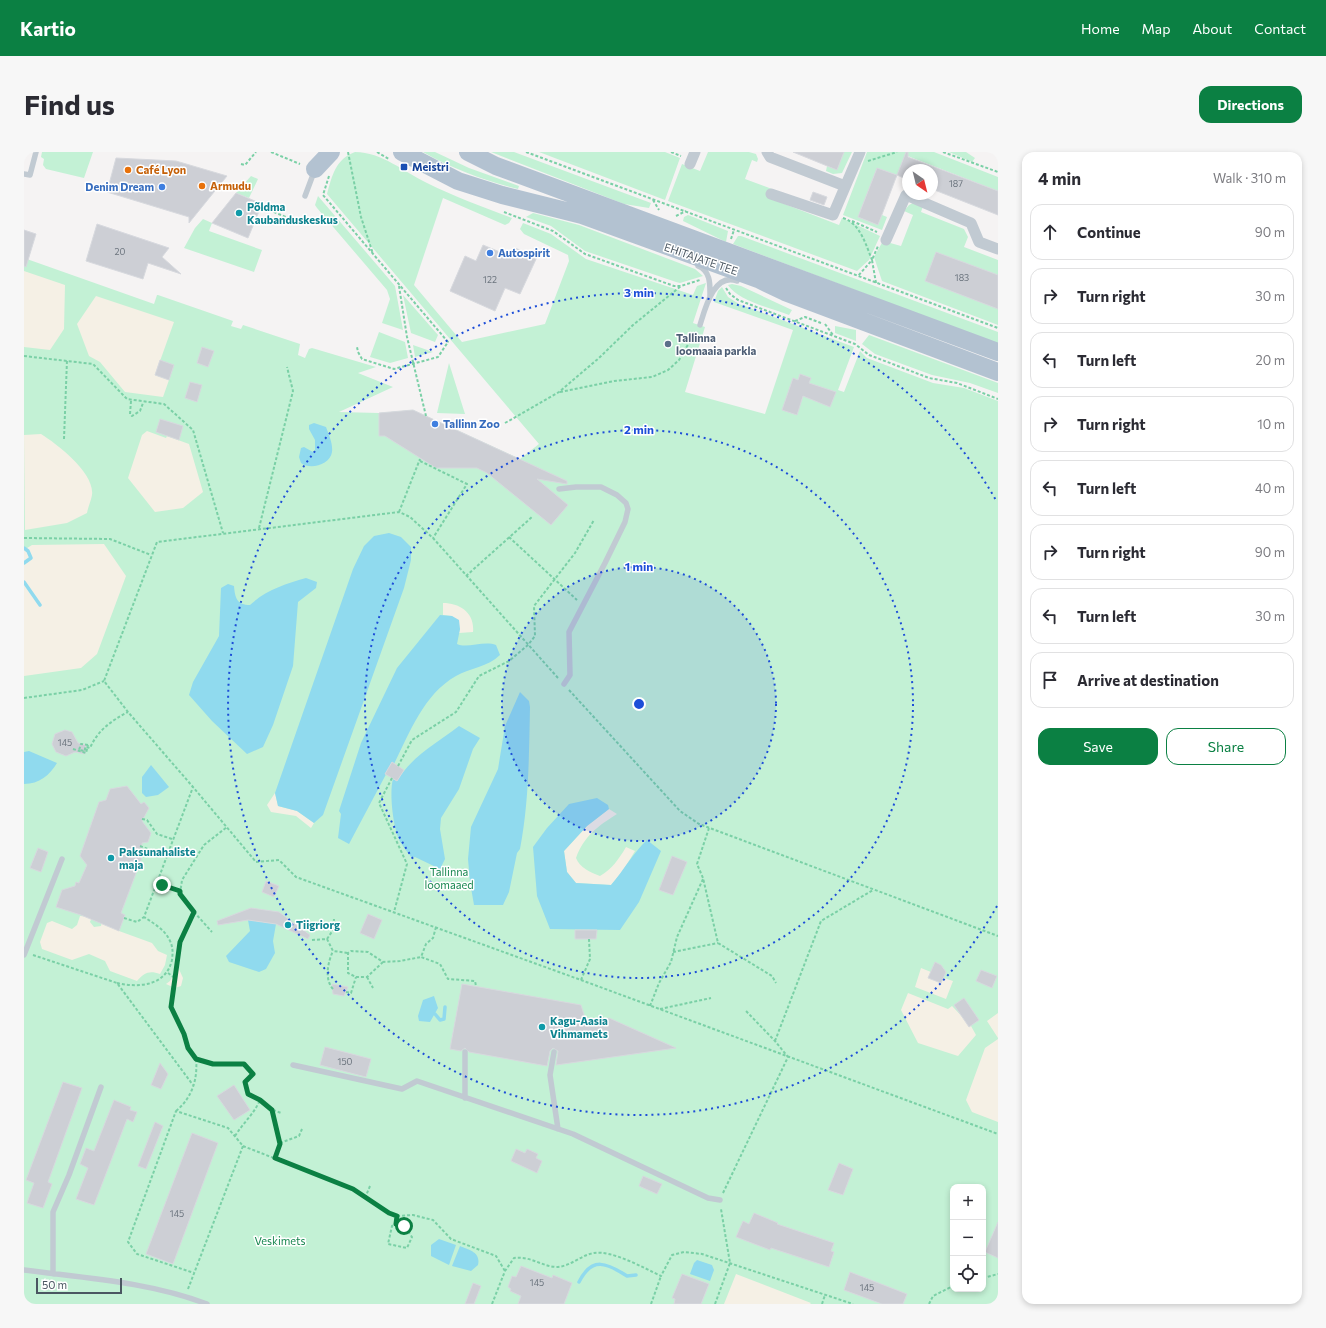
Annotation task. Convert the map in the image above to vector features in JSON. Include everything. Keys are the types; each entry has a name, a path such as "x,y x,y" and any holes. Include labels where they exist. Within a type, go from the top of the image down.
{"main road":[{"path":"312,162 331,152"},
{"name":"EHITAJATE TEE","path":"468,152 496,166 998,352"},
{"name":"EHITAJATE TEE","path":"398,157 502,196 582,216 657,244 682,251 758,279 784,292 998,372"}],"street":[{"path":"686,162 695,152"},
{"path":"767,152 770,158 846,186"},
{"path":"771,194 834,215 860,152"},
{"path":"886,240 906,195 971,223 979,242 998,249"}],"lane":[{"path":"24,174 30,175 36,152"},
{"path":"305,196 312,162"},
{"path":"657,244 675,255"},
{"path":"694,264 706,272 710,283 710,297"},
{"path":"700,325 710,297 718,285 727,279 732,279 746,284"},
{"path":"759,287 784,292"},
{"path":"560,489 576,487 601,487 617,495 626,503 628,509 625,522 569,632 570,675 564,684"},
{"path":"25,954 62,859"},
{"path":"465,1052 466,1098"},
{"path":"554,1052 550,1075 558,1129"},
{"path":"293,1065 402,1089 417,1081 558,1129 708,1198 720,1200"},
{"path":"53,1274 53,1212 69,1175 101,1087"},
{"path":"24,1270 153,1288 186,1296 207,1304"}],"path":[{"path":"241,164 245,166 256,152"},
{"path":"271,152 312,162"},
{"path":"348,152 353,185 361,217 373,254"},
{"path":"377,152 398,157"},
{"path":"526,152 998,328"},
{"path":"671,152 683,157 686,162"},
{"path":"854,165 897,152"},
{"path":"943,152 998,172"},
{"path":"322,195 448,342 438,357 394,369 362,359 357,348"},
{"path":"653,199 659,210 664,212"},
{"path":"270,210 293,220"},
{"path":"499,210 553,231 585,254 674,286 681,286 706,278"},
{"path":"672,215 677,216 686,211"},
{"path":"834,215 877,231 886,240 878,246 872,260 858,276"},
{"path":"852,221 863,239 872,260 876,283"},
{"path":"399,285 413,364 426,416"},
{"path":"724,285 730,294 738,300 855,344 876,358 929,378 957,383 998,399"},
{"path":"505,423 559,392 599,358 633,325 681,286"},
{"path":"794,321 805,317 827,324 834,336"},
{"path":"559,392 614,381 652,377 668,370 679,360 700,325"},
{"path":"24,356 94,364 131,401 164,404 193,430 223,533"},
{"path":"64,439 67,360"},
{"path":"259,528 293,390 287,367"},
{"path":"131,401 130,414 132,416 140,411 143,402"},
{"path":"399,512 420,460 467,484 432,538"},
{"path":"24,698 82,690 104,681 157,542 259,528 399,512 410,517 432,538 680,811 699,824 709,828 998,936"},
{"path":"466,576 532,517"},
{"path":"398,766 412,740 456,712 479,676 508,661 528,645 536,636 534,606 554,578 575,553 594,520"},
{"path":"509,537 583,605"},
{"path":"24,538 110,539 151,555"},
{"path":"104,681 128,712 194,787 256,862 279,860 296,877 581,980 998,1134"},
{"path":"73,749 86,753 86,747 90,748 95,737 110,722 128,712"},
{"path":"392,778 379,803 407,864 394,912"},
{"path":"124,918 137,922 144,917 172,839 194,787"},
{"path":"142,819 147,820 157,834 172,839"},
{"path":"212,932 194,912 180,894 180,891 182,880 204,845 227,827"},
{"path":"709,828 697,864 703,878 718,943"},
{"path":"140,846 166,856"},
{"path":"650,1006 659,983 671,962 677,937 703,878"},
{"path":"156,883 180,891"},
{"path":"775,1041 821,921 873,890"},
{"path":"194,912 180,942 171,1007 184,1034 188,1048 196,1059 197,1071 192,1093 183,1105 176,1111 128,1242 137,1254 194,1273"},
{"path":"25,954 117,983 138,986 164,977 168,973 173,951 169,938 158,926 144,917"},
{"path":"327,939 333,930 334,919"},
{"path":"420,957 426,944 433,938 436,927"},
{"path":"312,940 327,939"},
{"path":"327,939 333,951 328,963 329,985 333,989"},
{"path":"581,980 590,958 590,939"},
{"path":"673,952 718,943 772,976 776,983"},
{"path":"333,951 348,953 358,950 368,952 383,962 400,961 420,957 440,964 448,979 475,981 476,986"},
{"path":"348,953 348,973 356,977 367,977 383,962"},
{"path":"168,973 176,979"},
{"path":"346,992 352,993 356,977"},
{"path":"367,977 373,988"},
{"path":"117,983 193,1085"},
{"path":"659,1010 711,998"},
{"path":"746,1011 788,1057"},
{"path":"715,1304 730,1262 720,1200 788,1057"},
{"path":"196,1059 213,1064 244,1064 253,1074 245,1082 248,1094 260,1100 272,1110 281,1112"},
{"path":"235,1136 254,1112 260,1100"},
{"path":"272,1110 280,1144 275,1158"},
{"path":"176,1111 228,1128 243,1146 353,1189 389,1213 397,1216 414,1215 433,1220 451,1239 496,1256 505,1271"},
{"path":"280,1144 299,1136 302,1129"},
{"path":"186,1296 243,1146"},
{"path":"365,1198 370,1186"},
{"path":"396,1224 404,1226 412,1237 407,1248 388,1244 392,1226 396,1224 397,1216"},
{"path":"651,1304 661,1276 672,1255 684,1252 702,1254 730,1262 854,1304"},
{"path":"492,1304 505,1271 514,1258 525,1257 556,1267 568,1264 594,1253 607,1253 661,1276"},
{"path":"986,1277 998,1274"},
{"path":"929,1304 933,1296 950,1288"},
{"path":"822,1304 826,1295"}],"green space":[{"path":"42,152 93,152 84,178 46,169 43,165 44,159 41,157"},
{"name":"Tallinna loomaaed","path":"355,152 374,155 392,163 418,179 469,202 512,218 509,223 505,225 443,198 414,285 462,342 545,324 569,261 568,255 524,234 520,229 523,223 551,234 586,259 693,295 697,286 706,283 693,323 705,327 685,392 765,414 793,330 714,302 718,291 722,287 728,297 739,304 854,347 838,390 844,392 860,351 867,358 933,383 964,388 998,401 998,1304 24,1304 24,258 154,304 158,295 233,321 231,326 241,329 243,325 300,344 298,355 305,358 309,349 312,348 376,367 358,373 393,387 339,412 379,413 413,410 520,459 539,444 327,194 333,174 343,159","holes":["800,374 811,378 801,402 787,397 793,378 798,380"]},
{"path":"423,152 435,152 469,168 519,186 518,189 469,174"},
{"path":"491,152 514,152 651,203 649,208 624,204"},
{"path":"539,152 665,152 680,158 665,200"},
{"path":"708,152 749,152 756,154 758,159 757,162 752,160 745,179 772,189 769,198 839,225 842,218 880,236 869,260 857,271 668,201 682,164 700,171"},
{"path":"844,152 852,152 842,173 833,174 826,171 827,166 837,170"},
{"path":"867,152 934,152 998,177 998,191 938,168 938,164 928,164 905,155 897,175 877,168 858,217 878,225 882,215 887,217 882,230 843,215"},
{"path":"949,152 966,152 975,158 972,162"},
{"path":"251,176 258,179 249,198 236,193"},
{"path":"318,196 395,286 403,330 382,323 390,299 387,290 317,208 315,205"},
{"path":"913,203 923,206 921,212 964,229 968,237 964,247 998,260 998,325 882,281 874,257 883,241 901,246 913,215 904,211"},
{"path":"533,213 579,225 695,269 703,276 680,283 585,251 551,226 526,217"},
{"path":"688,215 728,231 726,242 683,221 684,217"},
{"path":"203,219 212,223 209,231 262,250 254,272 184,248 195,228"},
{"path":"738,236 998,332 998,344 733,244"},
{"path":"732,284 741,286 792,310 789,315 747,300 733,291 728,285"},
{"path":"403,295 438,335 435,342 411,333"},
{"path":"835,326 856,330 856,341 835,333"},
{"path":"379,332 405,342 408,358 390,363 370,357"},
{"path":"869,335 998,383 998,393 970,383 932,375 875,354 862,344"},
{"path":"413,345 433,352 415,357"},
{"path":"449,363 465,414 437,413"}],"sand":[{"path":"24,271 65,285 64,329 50,350 24,347"},
{"path":"96,296 174,322 155,375 169,380 163,397 125,392 100,362 89,356 77,324"},
{"path":"147,431 189,444 203,492 183,508 155,512 128,478 142,435"},
{"path":"41,434 74,460 88,478 92,495 87,513 67,523 25,530 24,435"},
{"path":"104,544 126,576 97,654 81,668 24,676 24,550 32,545"},
{"path":"443,603 449,603 465,610 472,619 473,632 459,633 460,629 452,616 443,615"},
{"path":"275,793 278,806 297,811 314,823 311,828 296,816 271,812 267,805"},
{"path":"609,809 617,814 592,832 579,850 576,858 586,869 600,876 615,863 626,847 635,851 622,872 611,885 576,883 567,872 564,851 587,826"},
{"path":"80,916 92,917 90,922 94,927 101,926 102,921 119,931 152,943 158,951 167,955 165,965 160,974 150,972 142,976 137,981 110,971 105,961 89,954 72,960 42,949 40,942 47,923 52,921 72,929 77,925"},
{"path":"178,967 183,978 181,986 175,988 166,984 170,981"},
{"path":"921,968 931,972 929,978 941,983 944,978 953,981 946,999 915,987"},
{"path":"908,993 948,1009 952,1006 971,1026 976,1035 958,1056 918,1043 901,1010"},
{"path":"998,1013 998,1038 987,1021"},
{"path":"998,1039 998,1122 972,1112 966,1100 985,1048"},
{"path":"736,1274 811,1303 724,1304"}],"water":[{"path":"314,423 326,427 332,452 328,460 324,463 309,466 301,463 299,457 301,448 304,447 313,452 315,451 315,440 309,429 309,425"},
{"path":"389,533 401,537 411,547 411,560 404,588 323,815 314,823 297,811 278,806 275,793 353,569 364,546 374,536"},
{"path":"306,578 317,582 316,588 298,602 293,666 273,725 263,747 247,754 212,721 189,695 193,682 219,636 221,588 228,584 234,586 235,594 239,602 250,605 269,591"},
{"path":"440,615 452,616 459,620 460,629 457,644 466,646 486,643 496,645 500,655 484,665 456,676 435,693 427,703 412,727 394,764 392,763 349,844 338,838 341,814 339,811 361,743 397,668"},
{"path":"520,692 529,701 530,707 527,796 520,849 517,853 509,892 503,905 474,905 468,859 471,827 498,769 505,726"},
{"path":"459,726 480,738 473,749 459,789 441,818 440,829 445,859 440,869 415,857 412,858 401,843 394,821 391,793 392,785 393,779 397,781 417,757"},
{"path":"29,751 57,763 44,778 29,784 24,784 24,752"},
{"path":"151,765 169,787 158,795 146,797 142,793 142,777"},
{"path":"597,798 608,805 609,809 587,826 564,851 567,872 576,883 611,885 637,850 647,840 661,851 639,902 620,930 550,929 537,896 533,847 547,828 569,804"},
{"path":"248,920 276,924 273,941 275,953 266,969 259,972 229,962 226,956 250,931"},
{"path":"434,996 438,1008 430,1022 419,1021 418,1016 423,1000"},
{"path":"439,1239 456,1245 449,1265 431,1256 431,1245"},
{"path":"460,1246 474,1252 478,1257 478,1265 471,1271 452,1266"},
{"path":"697,1260 712,1265 714,1270 710,1281 690,1274 694,1263"}],"building":[{"path":"793,152 844,152 837,170"},
{"path":"906,152 908,152 908,157 927,164 902,164 902,177 897,175"},
{"path":"116,158 176,161 227,176 189,223 189,217 107,192"},
{"path":"877,168 897,175 878,225 858,217"},
{"path":"938,168 998,191 998,215 938,191"},
{"path":"813,192 827,197 824,205 810,200"},
{"name":"Põldma Kaubanduskeskus","path":"236,193 262,204 248,238 212,223"},
{"path":"97,224 169,248 162,257 181,274 148,263 143,279 86,261"},
{"path":"24,230 36,234 26,267 24,266"},
{"path":"483,245 512,257 515,248 537,257 520,294 505,288 495,311 450,291 465,256 476,261"},
{"path":"936,252 998,275 998,309 925,281"},
{"path":"202,347 214,351 208,367 197,363"},
{"path":"160,360 174,365 169,380 155,375"},
{"path":"800,374 811,378 809,383 836,392 830,407 803,396 797,415 782,410 793,378 798,380"},
{"path":"190,382 202,385 197,402 185,398"},
{"path":"413,410 567,481 567,484 537,479 568,505 551,525 487,473 477,468 436,468 385,436 379,436 379,413"},
{"path":"160,419 183,426 179,440 156,432"},
{"path":"65,730 72,732 78,743 86,745 85,754 75,752 66,756 56,752 52,744 55,734"},
{"path":"392,762 404,770 397,781 385,774"},
{"name":"Paksunahaliste maja","path":"127,786 141,804 144,802 149,808 142,821 151,833 148,842 142,843 141,860 121,913 125,915 119,931 81,915 56,907 62,890 75,886 76,882 79,883 87,865 80,856 99,802 106,800 110,789"},
{"path":"38,848 48,852 41,872 30,868"},
{"path":"672,856 687,862 673,895 659,890"},
{"path":"266,881 279,886 274,897 262,892"},
{"name":"Tiigriorg","path":"251,908 279,912 310,935 308,939 276,924 248,920 218,925 217,921"},
{"path":"368,914 382,920 374,939 360,933"},
{"path":"575,930 597,930 596,939 575,939"},
{"path":"935,962 941,965 946,972 941,983 928,978"},
{"path":"981,970 997,976 992,988 976,981"},
{"path":"332,984 348,987 344,996 333,994"},
{"name":"Kagu-Aasia Vihmamets","path":"462,984 581,1005 585,1018 596,1023 609,1018 676,1048 556,1065 558,1051 553,1048 550,1051 547,1066 469,1052 465,1048 461,1051 450,1049"},
{"path":"964,998 979,1020 969,1027 954,1005"},
{"path":"325,1047 371,1059 366,1077 320,1065"},
{"path":"160,1063 168,1074 161,1089 151,1085"},
{"path":"63,1082 82,1088 48,1182 52,1184 43,1208 27,1203 34,1183 26,1180"},
{"path":"234,1085 250,1110 234,1120 217,1096"},
{"path":"114,1100 131,1107 130,1110 137,1112 133,1122 127,1119 94,1205 76,1199 88,1168 80,1164 86,1148 94,1151"},
{"path":"155,1122 163,1126 146,1169 138,1166"},
{"path":"192,1133 218,1143 173,1264 146,1254"},
{"path":"516,1149 525,1153 527,1149 538,1154 536,1158 542,1161 537,1173 511,1161"},
{"path":"839,1163 853,1169 843,1195 828,1190"},
{"path":"643,1176 662,1184 657,1194 639,1186"},
{"path":"754,1213 778,1223 777,1224 834,1243 831,1251 834,1252 829,1267 771,1248 770,1250 736,1237 743,1221 749,1224"},
{"path":"998,1222 998,1258 986,1252"},
{"path":"521,1266 552,1278 553,1275 572,1283 564,1304 518,1304 521,1296 510,1291 511,1289 508,1287 512,1276 516,1277"},
{"path":"850,1272 907,1294 903,1304 882,1304 844,1290"},
{"path":"682,1274 709,1284 701,1304 674,1304 675,1299 672,1298"},
{"path":"473,1283 481,1286 474,1304 465,1304"}],"waterway":[{"path":"24,548 28,551 31,558 24,563"},
{"path":"24,582 40,605"},
{"path":"435,1014 440,1020 444,1019 445,1007"},
{"path":"579,1282 589,1268 600,1264 613,1268 627,1276 636,1275"}],"place":[{"name":"Meistri","path":"404,167"},
{"name":"Café Lyon","path":"128,170"},
{"name":"Armudu","path":"202,186"},
{"name":"Denim Dream","path":"162,187"},
{"name":"Põldma Kaubanduskeskus","path":"239,213"},
{"name":"Autospirit","path":"490,253"},
{"name":"Tallinna loomaaia parkla","path":"668,344"},
{"name":"Tallinn Zoo","path":"435,424"},
{"name":"Paksunahaliste maja","path":"111,858"},
{"name":"Tiigriorg","path":"288,925"},
{"name":"Kagu-Aasia Vihmamets","path":"542,1027"}],"route":[{"path":"162,885 180,891 180,894 194,912 180,942 171,1007 184,1034 188,1048 196,1059 213,1064 244,1064 253,1074 245,1082 248,1094 260,1100 272,1110 280,1144 275,1158 353,1189 389,1213 397,1216 396,1224 404,1226"}],"park label":[{"name":"Veskimets","path":"280,1241"}]}
